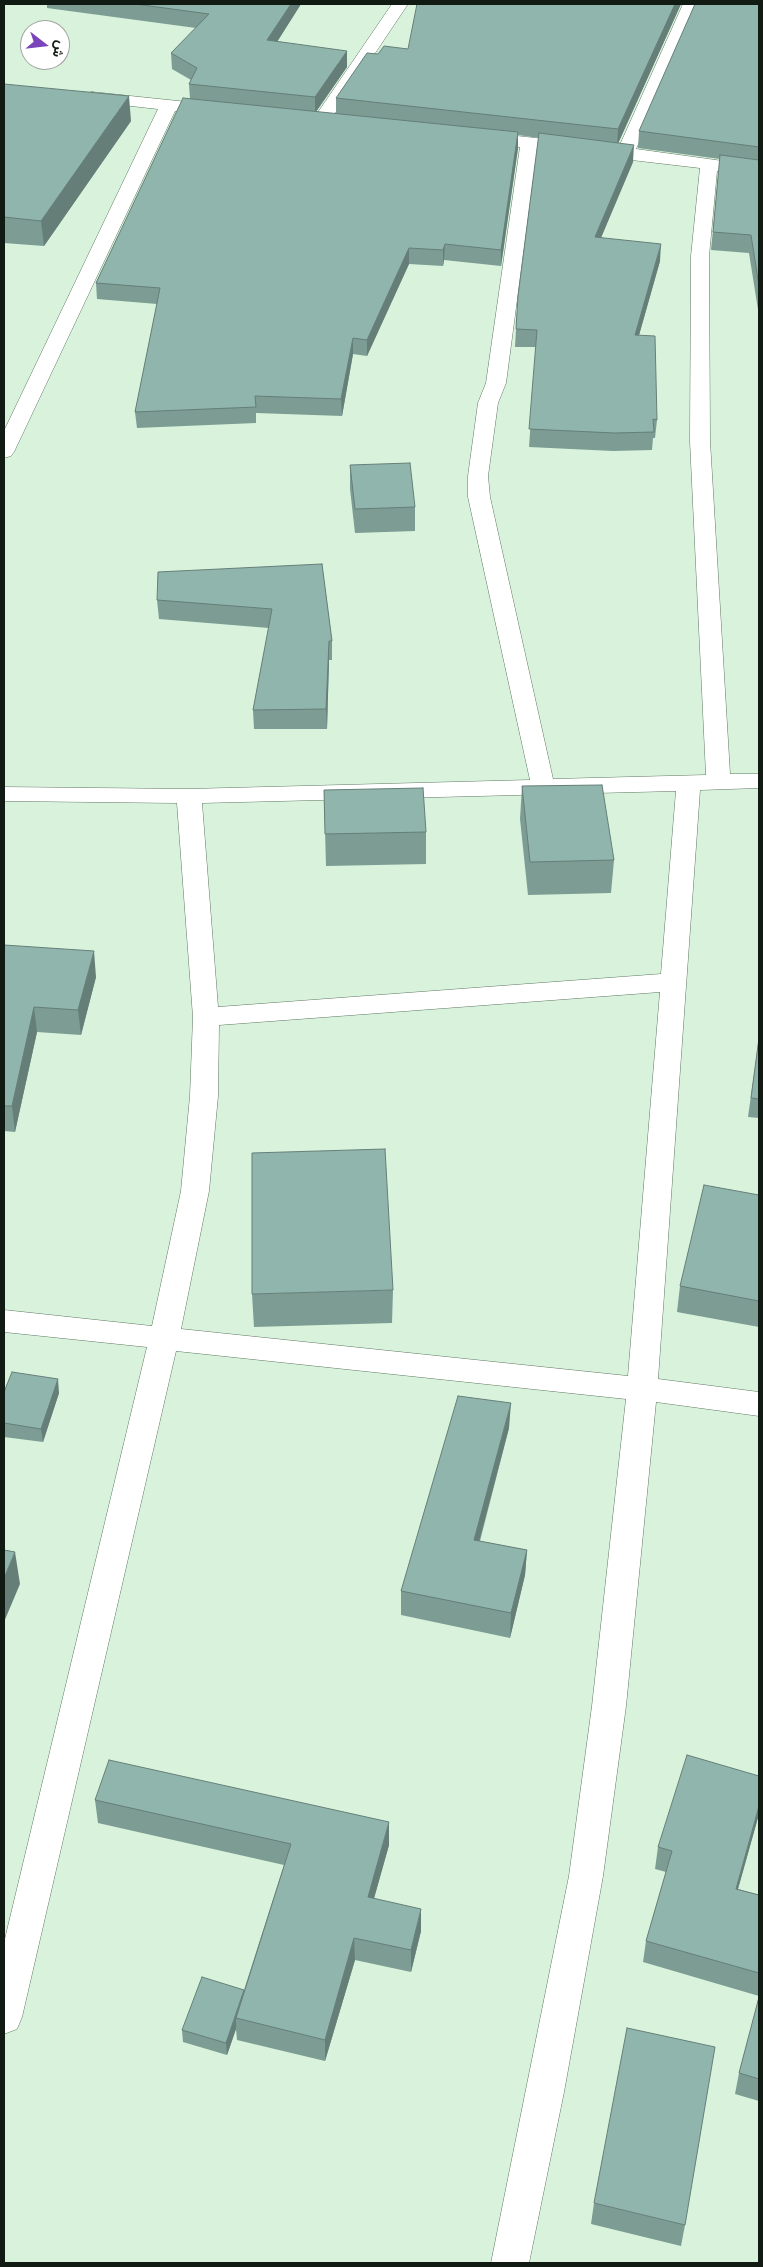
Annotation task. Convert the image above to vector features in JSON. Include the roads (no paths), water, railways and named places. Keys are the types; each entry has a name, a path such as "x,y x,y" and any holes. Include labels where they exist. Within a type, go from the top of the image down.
{"street":[{"path":"320,121 400,4"},
{"path":"626,153 691,4"},
{"path":"72,95 235,112"},
{"path":"4,452 169,105"},
{"path":"302,119 340,123"},
{"path":"460,135 626,153 759,171"},
{"path":"529,142 496,383 488,403 478,476 479,497 543,786"},
{"path":"510,2263 586,1876 608,1706 642,1389 673,982 703,783 700,256 709,165"},
{"path":"4,794 189,796 759,781"},
{"path":"4,2017 164,1339 195,1191 204,1096 206,1017 189,796"},
{"path":"206,1017 673,982"},
{"path":"4,1321 642,1389 759,1404"}]}
